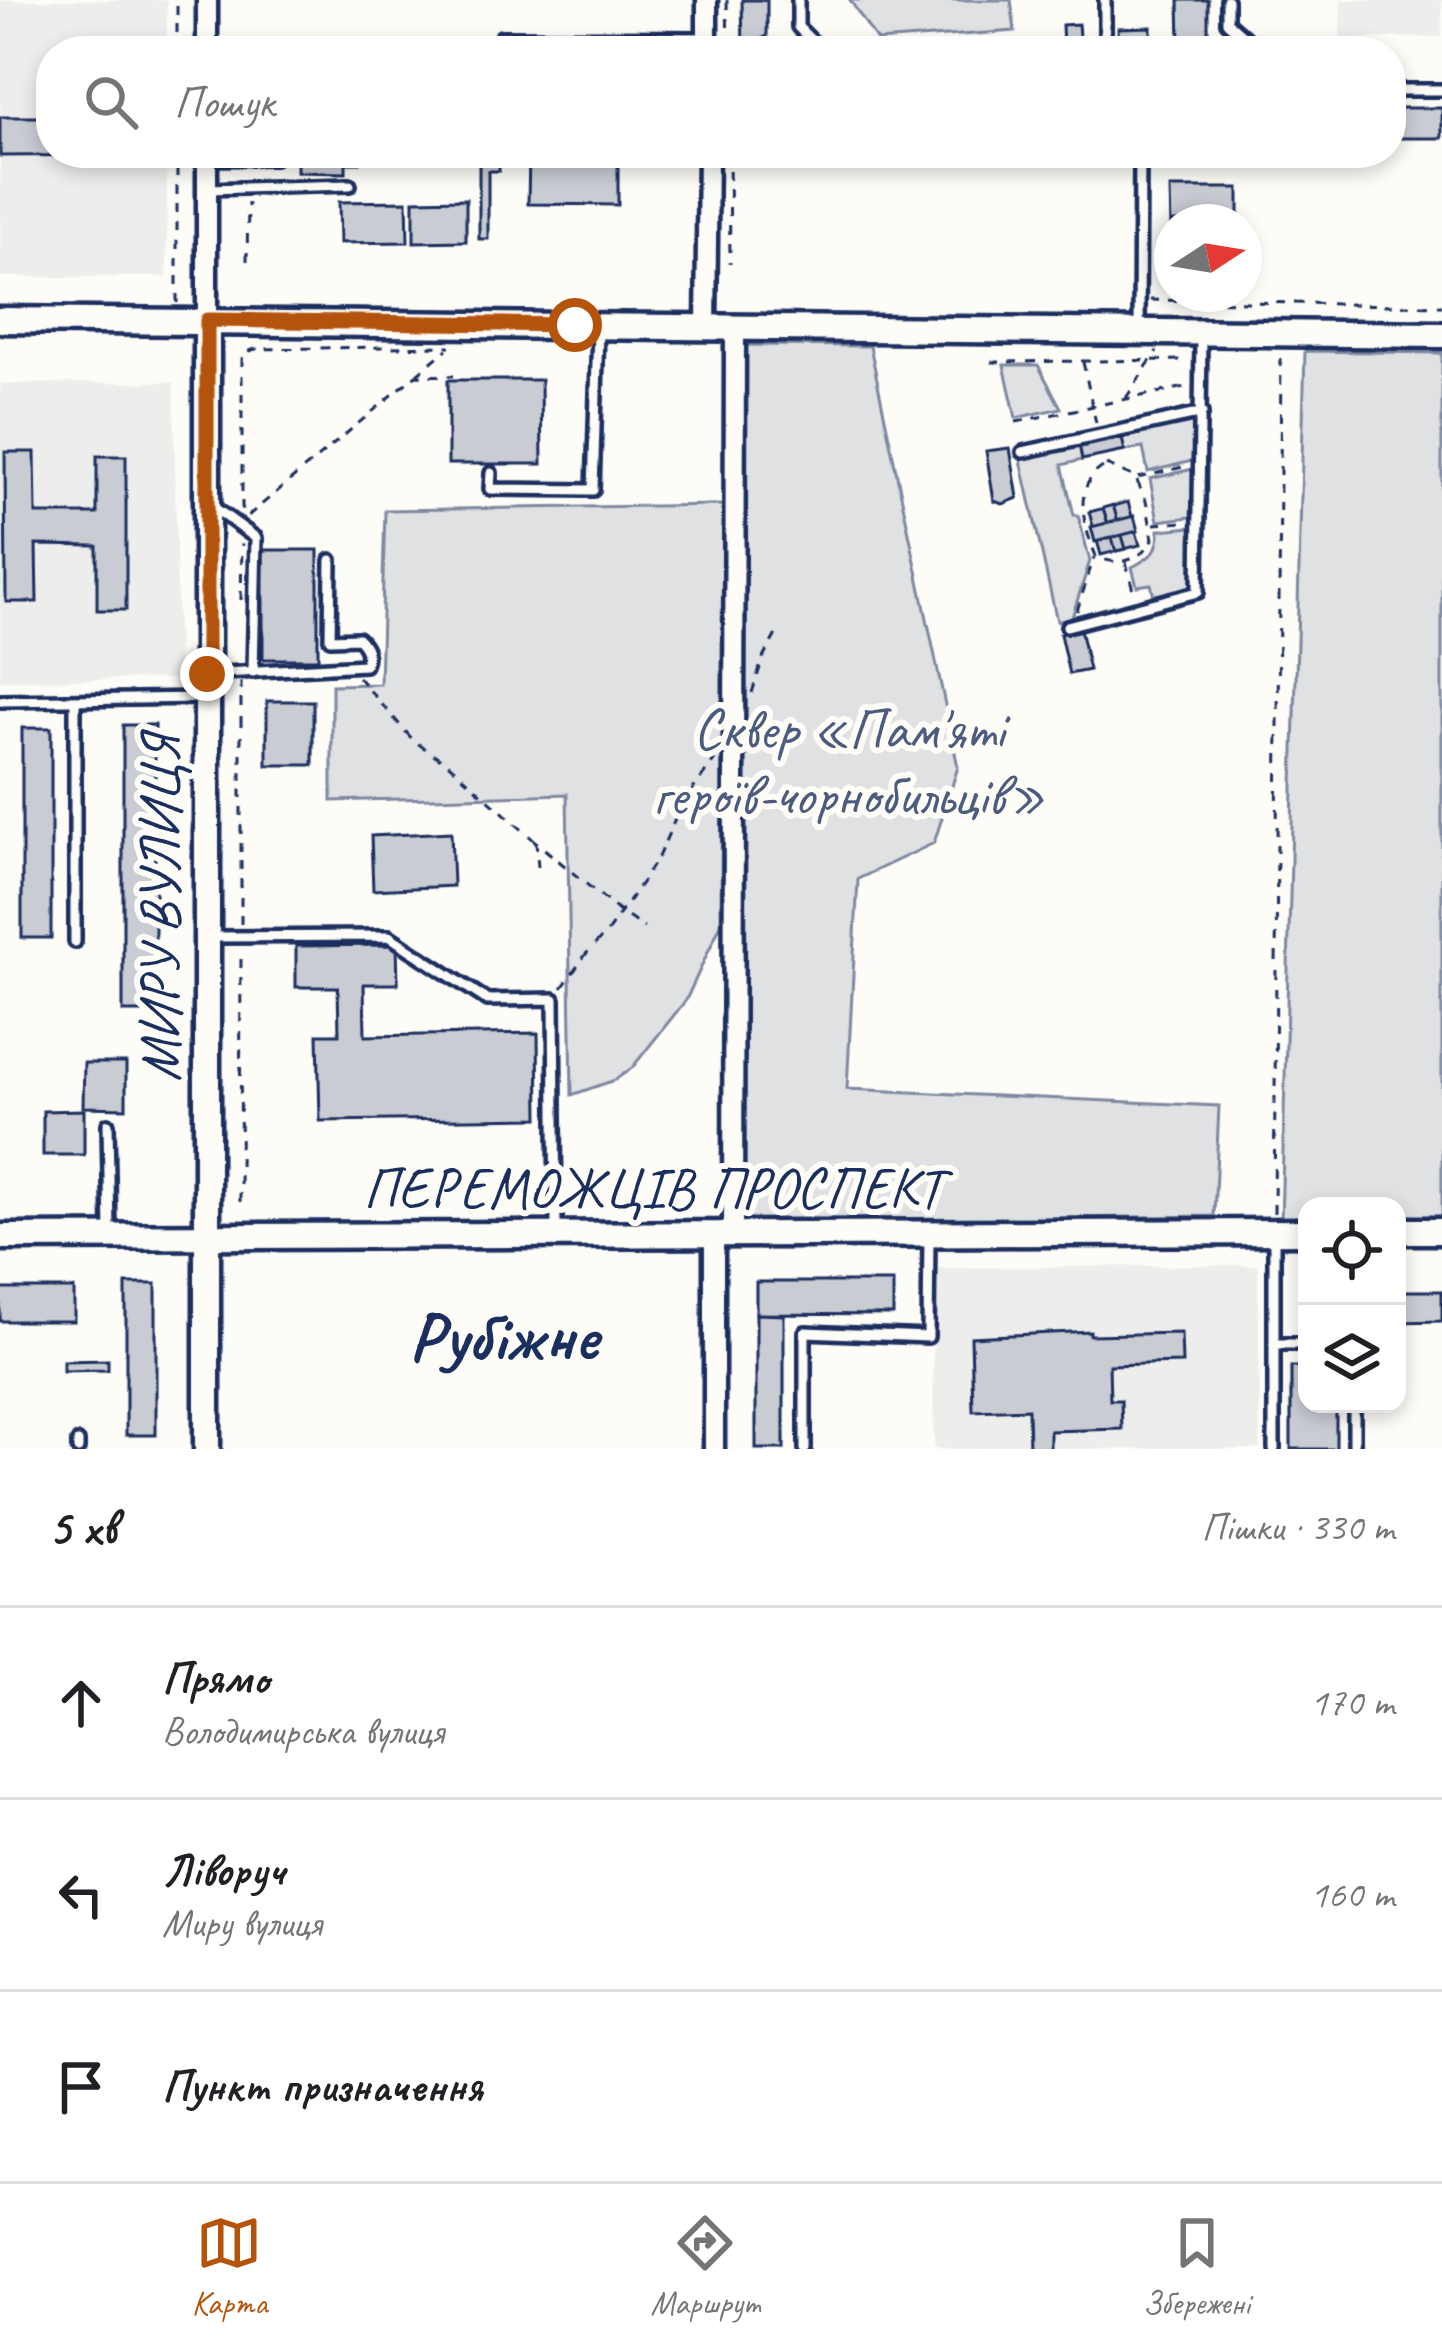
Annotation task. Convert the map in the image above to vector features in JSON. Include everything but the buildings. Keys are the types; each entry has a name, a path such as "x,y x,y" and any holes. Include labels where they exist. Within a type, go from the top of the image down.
{"street":[{"path":"207,0 207,36"},
{"path":"706,0 707,36"},
{"name":"МИРУ ВУЛИЦЯ","path":"207,168 207,1449"},
{"path":"706,327 708,168"},
{"path":"0,320 1442,335"},
{"path":"714,1449 723,1234 736,327"},
{"path":"1406,1231 1442,1231"},
{"name":"ПЕРЕМОЖЦІВ ПРОСПЕКТ","path":"0,1237 1298,1232"}],"lane":[{"path":"798,0 798,27 807,36"},
{"path":"1105,0 1106,36"},
{"path":"1227,0 1227,22 1243,36"},
{"path":"1406,90 1442,90"},
{"path":"1139,332 1140,168"},
{"path":"207,189 350,185"},
{"path":"490,473 490,489 593,490 598,325"},
{"path":"1070,625 1198,592 1201,332"},
{"path":"1023,452 1202,413"},
{"path":"207,502 256,538 247,673"},
{"path":"0,701 75,700 207,686 247,673 365,665 368,655 358,638 330,639 331,560"},
{"path":"75,700 75,942"},
{"path":"207,937 389,936 488,1000 554,999 556,1235"},
{"path":"108,1124 110,1237"},
{"path":"1274,1232 1274,1449"},
{"path":"806,1449 805,1332 928,1337 929,1234"},
{"path":"1274,1345 1298,1345"},
{"path":"1354,1413 1354,1449"}],"path":[{"path":"177,0 177,36"},
{"path":"728,0 728,36"},
{"path":"177,168 177,305"},
{"path":"729,168 730,263"},
{"path":"247,261 248,188"},
{"path":"1139,300 1442,306"},
{"path":"1274,1232 1281,333"},
{"path":"1125,400 1166,338"},
{"path":"450,346 255,349 244,353 242,521 416,375 450,346 455,341"},
{"path":"991,362 1201,360"},
{"path":"1083,361 1092,406"},
{"path":"416,375 454,376"},
{"path":"1016,422 1201,384"},
{"path":"1136,478 1201,463"},
{"path":"1070,625 1095,553 1083,511 1084,489 1106,465 1136,478 1153,538 1139,556 1126,560 1106,561 1095,553"},
{"path":"1152,525 1200,521"},
{"path":"242,528 242,611"},
{"path":"1126,560 1137,608"},
{"path":"751,698 763,658 779,629"},
{"path":"350,668 414,742 450,765 536,842 644,928"},
{"path":"241,926 247,673"},
{"path":"554,999 608,931 658,856 682,804 718,749"},
{"path":"536,842 538,867"},
{"path":"240,1202 241,949"}],"shaded area":[{"path":"0,0 167,0 167,36 36,36 36,168 167,168 167,277 0,277"},
{"path":"1341,0 1442,0 1442,37 1340,36"},
{"path":"174,382 178,679 0,680 0,384"},
{"path":"1258,1265 1260,1449 934,1449 932,1268"}],"green space":[{"path":"850,0 1011,0 1015,31 874,36"},
{"name":"Сквер «Пам'яті героїв-чорнобильців»","path":"746,345 870,346 958,767 934,843 858,879 847,1089 1219,1106 1214,1216 743,1222"},
{"path":"1305,351 1442,353 1442,1222 1406,1223 1406,1197 1298,1197 1298,1223 1281,1223"},
{"path":"1004,365 1038,365 1061,408 1016,418"},
{"path":"1195,419 1192,461 1148,472 1143,448 1125,451 1121,435"},
{"path":"1079,444 1082,460 1062,465 1090,561 1072,617 1057,621 1020,456"},
{"path":"1193,469 1191,517 1158,521 1150,479"},
{"path":"723,505 721,924 686,1000 632,1068 615,1080 572,1095 567,794 332,801 332,685 380,684 385,510"},
{"path":"1192,527 1192,588 1154,596 1151,584 1137,586 1132,567 1153,553 1159,530"}],"district":[{"name":"Рубіжне","path":"503,1335"}],"route":[{"path":"207,674 207,320 575,325"}]}
